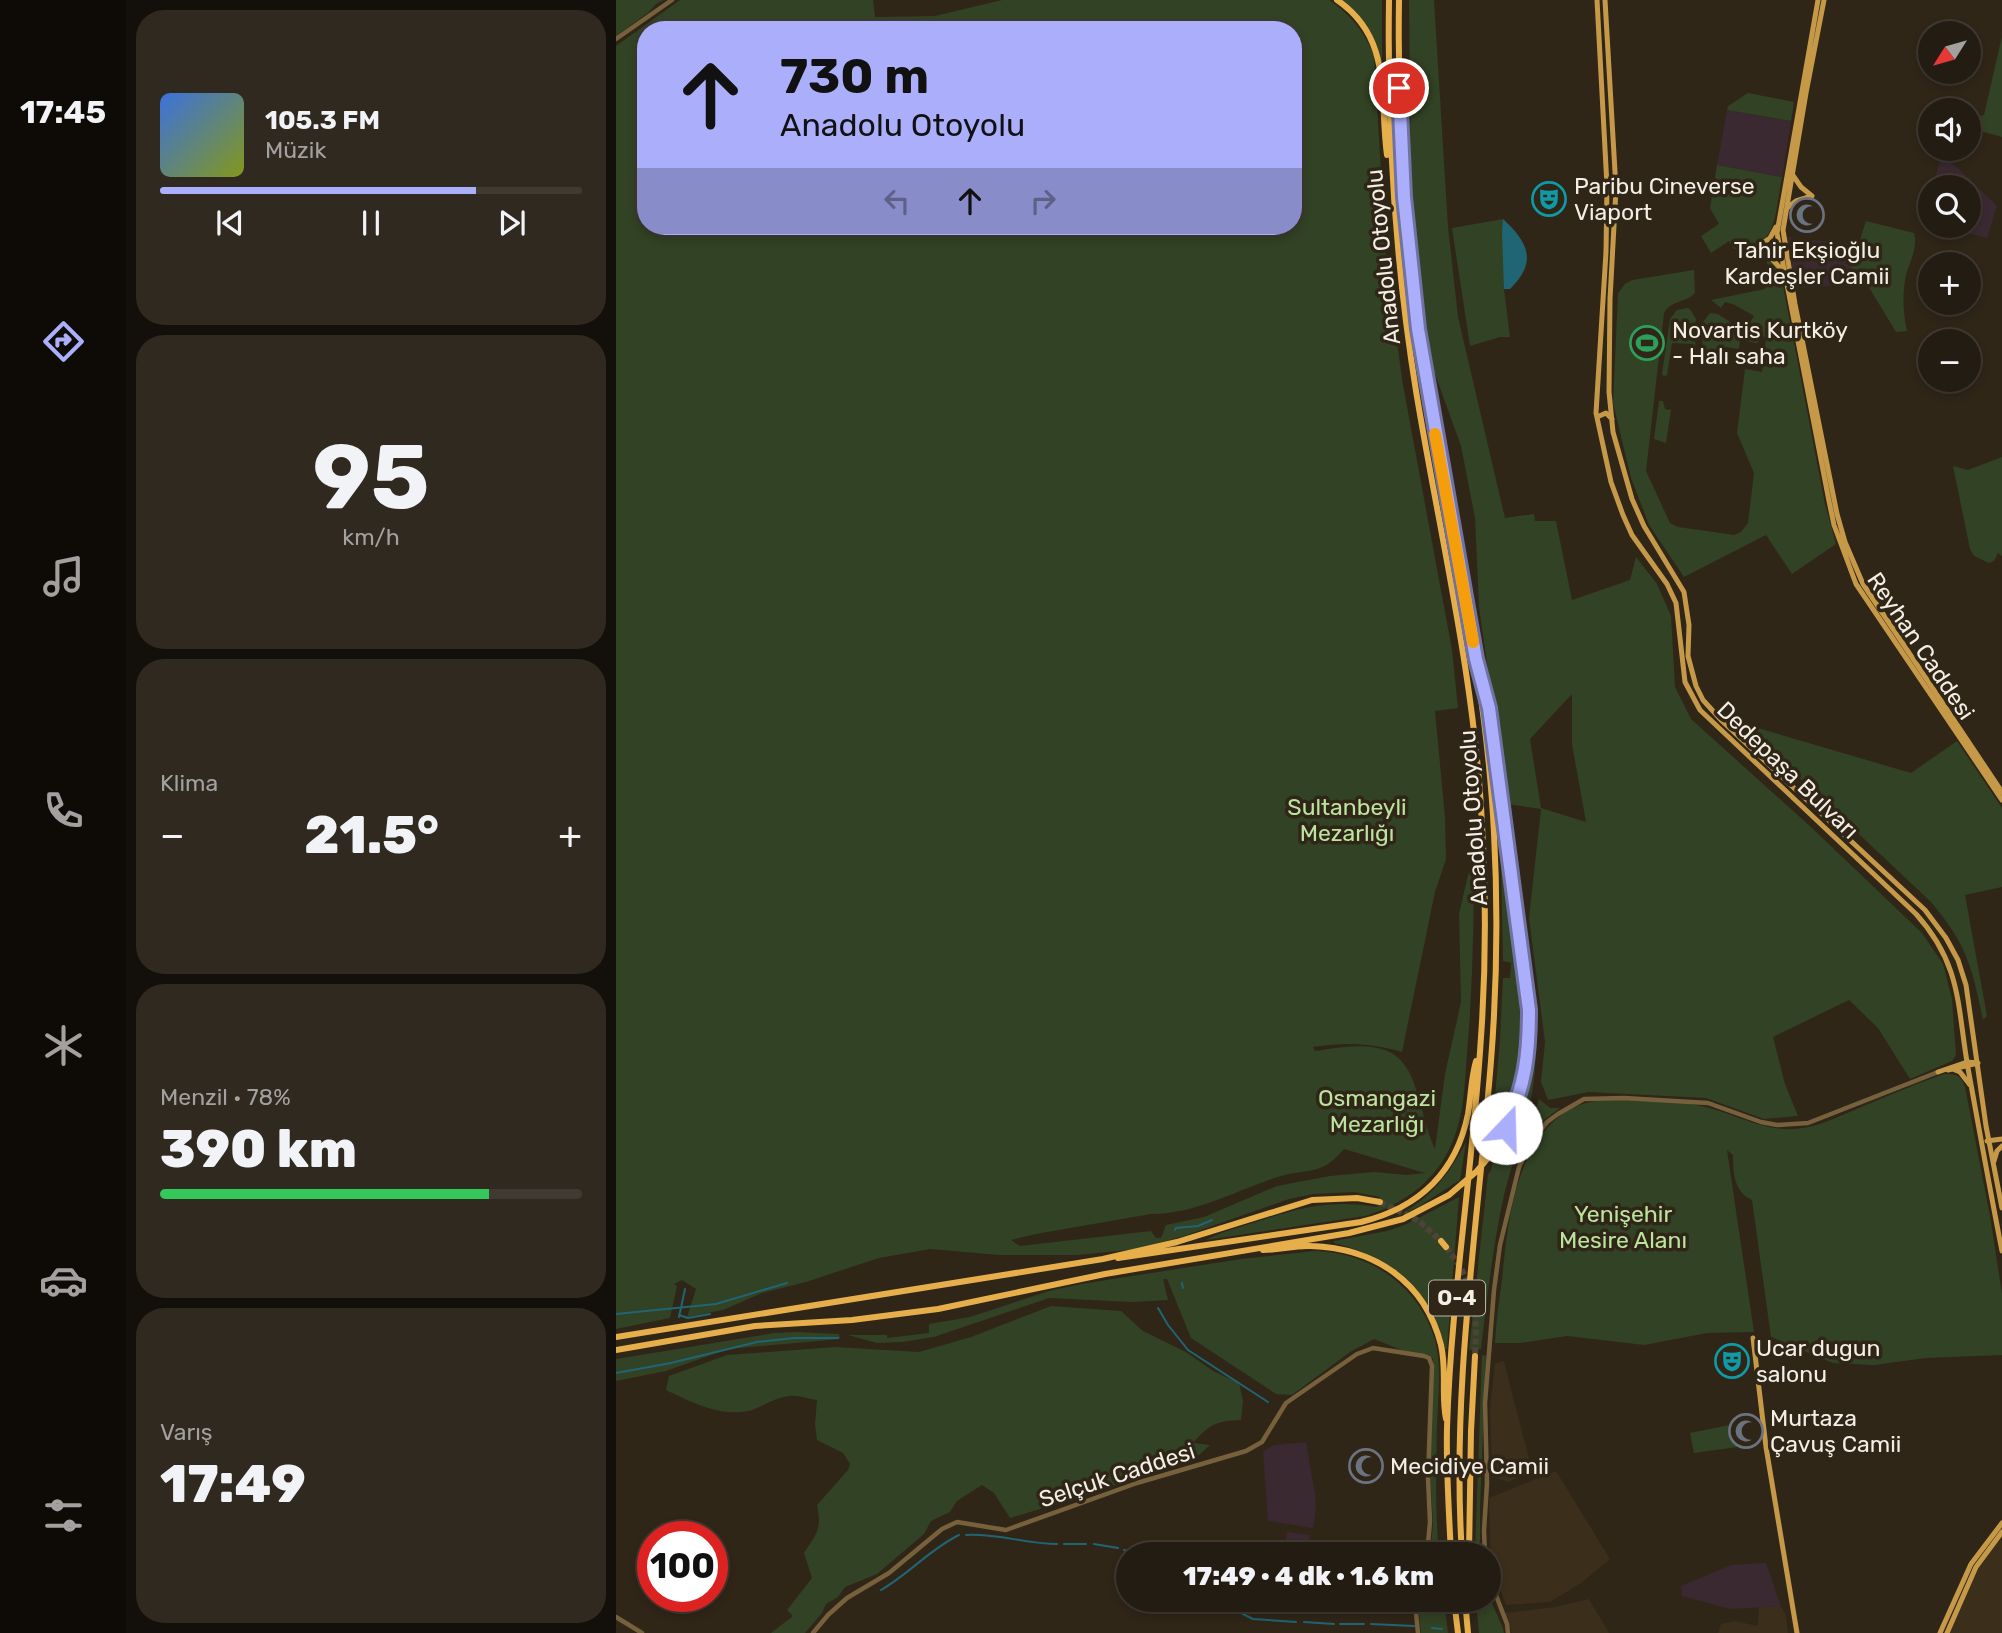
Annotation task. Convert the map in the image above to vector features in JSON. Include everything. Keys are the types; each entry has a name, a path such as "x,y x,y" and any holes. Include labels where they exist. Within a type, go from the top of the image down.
{"highway":[{"path":"1336,0 1364,25 1376,49 1392,192"},
{"name":"Anadolu Otoyolu","path":"1388,0 1392,192 1404,312 1464,661 1478,768 1486,922 1481,1042 1447,1429 1451,1542"},
{"name":"Anadolu Otoyolu","path":"1400,0 1401,150 1408,253 1429,405 1476,659 1492,803 1497,926 1491,1061 1463,1359 1459,1458 1462,1542"},
{"path":"616,1350 755,1325 852,1320 938,1309 1093,1276 1380,1227 1426,1209 1460,1186 1493,1152 1514,1111 1529,1050 1529,1010 1489,708 1476,659"},
{"path":"1103,1259 1361,1222 1407,1205 1444,1172 1459,1144 1468,1114 1472,1078 1481,1042"},
{"path":"616,1337 1103,1259 1177,1242 1312,1200 1357,1198 1380,1202"},
{"path":"1254,1250 1308,1245 1338,1247 1359,1252 1401,1278 1422,1301 1441,1345 1444,1370 1443,1408 1447,1429"},
{"path":"1469,1542 1475,1356"},
{"path":"1455,1612 1458,1633"},
{"path":"1467,1612 1468,1633"}],"main road":[{"name":"Dedepaşa Bulvarı","path":"1597,0 1607,186 1606,252 1595,398 1611,482 1635,540 1667,584 1676,603 1685,682 1695,703 1706,718 1916,915 1931,931 1947,958 1955,981 1981,1144 2002,1251"},
{"name":"Dedepaşa Bulvarı","path":"1605,0 1616,189 1610,299 1609,399 1625,479 1638,513 1684,592 1689,625 1688,656 1691,673 1703,700 1722,721 1933,918 1946,938 1962,971 1986,1126 2002,1208"},
{"name":"Reyhan Caddesi","path":"1818,0 1819,8 1781,246 1837,514 1847,547 1863,584 2002,792"},
{"name":"Reyhan Caddesi","path":"1824,0 1819,8 1778,223 1784,274 1829,502 1856,584 2002,800"},
{"path":"1786,211 1796,201 1812,196 1792,174"},
{"path":"1757,251 1770,238 1778,223"},
{"path":"1757,251 1781,246"},
{"path":"1757,251 1772,258 1784,274"},
{"path":"1595,398 1604,404 1609,399"},
{"path":"1597,417 1606,413 1612,419"},
{"path":"1624,518 1632,523 1637,520 1638,513"},
{"path":"1635,540 1640,531 1649,534"},
{"path":"1952,1068 1965,1047"},
{"path":"1938,1072 1978,1063"},
{"path":"1952,1068 1960,1072 1972,1088"},
{"path":"1986,1126 2002,1139"},
{"path":"1981,1144 2002,1139"},
{"path":"1990,1143 2002,1145"},
{"path":"1994,1167 1997,1151 2002,1145"},
{"path":"1753,1338 1766,1447 1797,1633"},
{"path":"1940,1633 1971,1564 2002,1522"},
{"path":"1947,1633 1976,1567 2002,1532"}],"street":[{"path":"642,21 672,0"},
{"path":"616,39 637,24"},
{"path":"1484,1542 1487,1483 1485,1403 1499,1256 1519,1167 1532,1141 1558,1114 1584,1099 1637,1098 1708,1103 1761,1122 1777,1125 1800,1124 1827,1118 1938,1072"},
{"name":"Selçuk Caddesi","path":"813,1633 847,1598 890,1573 942,1530 957,1522 1006,1530 1137,1483 1245,1451 1262,1442 1286,1403 1357,1354 1373,1349 1429,1358 1432,1366 1428,1542"},
{"path":"1501,1608 1508,1633"},
{"path":"1416,1612 1418,1633"},
{"path":"616,1617 642,1633"}],"shaded area":[{"path":"1727,110 1791,121 1782,177 1717,165"},
{"path":"1940,161 1950,161 1965,175 1936,175"},
{"path":"1981,191 1997,206 1987,238 1981,237"},
{"path":"1787,237 1859,245 1845,285 1796,288"},
{"path":"1504,1361 1532,1471 1508,1482 1492,1477 1490,1408 1495,1363"},
{"path":"1306,1442 1315,1494 1313,1528 1268,1521 1263,1451 1274,1445"},
{"path":"1556,1471 1610,1559 1581,1583 1550,1602 1506,1605 1501,1592 1501,1542 1490,1542 1489,1498"},
{"path":"1287,1532 1310,1535 1308,1542 1285,1542"},
{"path":"2002,1537 2002,1633 1949,1633 1971,1580"},
{"path":"1766,1563 1781,1606 1730,1609 1682,1596 1681,1586 1731,1565"},
{"path":"1589,1599 1609,1633 1512,1633 1505,1613 1555,1607"},
{"path":"1781,1606 1786,1616 1788,1633 1718,1633 1721,1624 1734,1621 1758,1626 1759,1607"}],"green space":[{"path":"616,0 664,0 616,36"},
{"path":"680,0 873,0 875,17 935,16 1002,0 1329,0 1350,17 1374,55 1387,272 1403,385 1452,650 1458,708 1435,711 1445,817 1446,859 1435,892 1402,1052 1358,1044 1313,1047 1315,1051 1364,1046 1388,1051 1398,1058 1412,1078 1435,1149 1445,1074 1461,1002 1459,914 1474,849 1472,976 1465,1076 1456,1133 1445,1157 1417,1190 1392,1205 1365,1216 1206,1240 1223,1232 1314,1206 1344,1204 1377,1207 1380,1197 1354,1192 1313,1194 1289,1199 1184,1236 1138,1249 1077,1255 999,1255 930,1249 879,1258 762,1293 723,1310 687,1317 696,1289 682,1280 674,1284 677,1286 670,1318 616,1329 616,46 637,31 637,235 1302,235 1302,21 651,21","holes":["1344,1149 1425,1173 1407,1175 1374,1172 1330,1176 1277,1186 1204,1217 1166,1225 1161,1238 1156,1238 1151,1231 1020,1246 1011,1240 1186,1210 1281,1176 1323,1167"]},
{"path":"1341,0 1382,0 1382,66 1377,46 1368,29"},
{"path":"1409,0 1434,0 1448,227 1458,317 1505,518 1534,514 1535,521 1556,521 1572,600 1630,580 1636,557 1657,584 1671,616 1675,687 1691,719 1812,828 1922,933 1943,964 1952,999 1956,1055 1952,1061 1910,1079 1878,1028 1849,1000 1773,1037 1785,1084 1798,1116 1764,1119 1706,1098 1589,1092 1548,1100 1541,1082 1545,1042 1529,918 1541,809 1507,804 1479,607 1475,518 1461,446 1430,360 1411,191","holes":["1572,694 1572,744 1586,822 1541,808 1530,739"]},
{"path":"2002,36 2002,137 1981,131 1981,116 1984,115"},
{"path":"1748,93 1794,102 1791,121 1727,110 1728,106"},
{"path":"1717,165 1782,177 1773,224 1764,240 1757,245 1734,249 1729,241 1711,253 1701,236 1719,224 1710,208"},
{"path":"1503,219 1523,245 1527,261 1519,279 1510,289 1504,289 1510,337 1500,337 1470,346 1452,228"},
{"path":"1866,221 1914,233 1914,249 1904,289 1907,331 1896,332 1867,284 1845,285"},
{"path":"1766,259 1771,259 1780,270 1825,504 1836,544 1792,574 1766,535 1684,577 1649,525 1631,478 1613,403 1618,293 1632,280 1694,270 1695,293 1664,313 1646,471 1670,523 1678,527 1734,535 1741,532 1748,523 1754,473 1737,433 1745,369 1762,372 1766,338 1748,325 1754,316 1725,302 1721,308 1711,300 1765,289 1765,273 1769,271"},
{"path":"1687,308 1696,319 1695,356 1693,344 1672,343 1667,375 1664,376 1662,374 1670,319 1677,310"},
{"path":"1710,313 1718,314 1759,341 1757,343 1740,340 1739,349 1719,346 1717,358 1702,355 1703,322"},
{"path":"1659,401 1663,401 1665,409 1671,410 1666,443 1654,439"},
{"path":"2002,457 2002,556 1998,553 1994,561 1989,563 1974,556 1970,549 1953,466 1968,470"},
{"path":"1741,723 1911,773 1957,741 2002,808 2002,887 1965,895 1987,1016 1983,1020 1966,957 1953,931 1931,902"},
{"path":"1500,818 1527,1029 1525,1051 1516,1087 1493,1145 1494,1140 1491,1141 1503,978 1510,978 1511,963 1503,961"},
{"path":"1535,1054 1533,1090 1500,1214 1481,1349 1469,1350 1488,1174 1520,1110"},
{"name":"Yenişehir Mesire Alanı","path":"1944,1074 1958,1076 1965,1087 2002,1294 2002,1355 1926,1358 1874,1365 1833,1363 1771,1337 1752,1200 1738,1187 1733,1155 1727,1150 1754,1332 1707,1333 1644,1345 1567,1336 1520,1343 1495,1343 1508,1231 1519,1179 1542,1134 1559,1117 1591,1102 1638,1100 1697,1105 1769,1127 1801,1128 1827,1122"},
{"path":"1539,1099 1550,1108 1560,1108 1544,1120 1529,1137"},
{"path":"1466,1142 1460,1180 1418,1207 1393,1218 1417,1204 1436,1187 1452,1167"},
{"path":"1459,1197 1445,1349 1430,1309 1406,1279 1375,1257 1334,1241 1387,1231 1407,1224"},
{"path":"1315,1251 1355,1258 1390,1276 1405,1288 1417,1303 1435,1340 1439,1371 1436,1490 1438,1542 1431,1542 1433,1359 1428,1355 1406,1352 1374,1339 1350,1352 1292,1395 1276,1394 1191,1338 1167,1279 1163,1279 1168,1300 1131,1302 1049,1298 934,1337 877,1343 848,1335 887,1335 887,1338 929,1333 929,1324 970,1317 1049,1291 1241,1259"},
{"path":"1051,1306 1121,1311 1143,1331 1239,1383 1243,1401 1241,1420 1225,1421 1204,1432 1193,1443 1210,1445 1199,1455 1087,1495 1010,1518 994,1493 982,1485 957,1501 950,1512 931,1521 924,1534 877,1574 845,1587 838,1597 826,1604 805,1633 771,1633 793,1616 787,1610 812,1578 804,1553 817,1530 817,1505 848,1470 850,1464 843,1453 817,1440 817,1400 790,1396 749,1411 727,1412 706,1407 666,1390 669,1376 727,1355 835,1347 919,1352 971,1337"},
{"path":"774,1333 839,1334 840,1339 728,1349 666,1371 616,1381 616,1359"},
{"path":"1482,1355 1486,1356 1480,1542 1475,1542"},
{"path":"1739,1423 1735,1437 1737,1447 1694,1453 1690,1433"},
{"path":"1445,1612 1448,1633 1421,1633 1419,1613"},
{"path":"1477,1612 1496,1612 1504,1633 1479,1633"}],"water":[{"path":"1503,219 1519,236 1527,261 1519,279 1510,289 1504,289"}],"waterway":[{"path":"1175,1230 1198,1226 1212,1220"},
{"path":"616,1314 716,1304 787,1283"},
{"path":"1182,1283 1183,1288"},
{"path":"679,1317 685,1289"},
{"path":"1158,1308 1188,1350 1268,1402"},
{"path":"679,1315 688,1318 710,1314"},
{"path":"616,1373 757,1342 794,1338 838,1338"},
{"path":"881,1590 959,1535"},
{"path":"966,1535 1057,1544"},
{"path":"1064,1544 1086,1544"},
{"path":"1094,1544 1116,1548"},
{"path":"1239,1612 1253,1619 1296,1622"},
{"path":"1304,1622 1334,1624"},
{"path":"1340,1624 1364,1624"},
{"path":"1371,1624 1414,1626"},
{"path":"1432,1628 1442,1629"}],"tunnel":[{"path":"1380,1202 1419,1221 1441,1241"},
{"path":"1446,1247 1464,1274 1473,1298 1476,1324 1475,1356"}],"slow traffic":[{"path":"1435,434 1473,642"}],"place":[{"name":"Paribu Cineverse Viaport","path":"1549,199"},
{"name":"Tahir Ekşioğlu Kardeşler Camii","path":"1807,215"},
{"name":"Novartis Kurtköy - Halı saha","path":"1647,343"},
{"name":"Ucar dugun salonu","path":"1732,1361"},
{"name":"Murtaza Çavuş Camii","path":"1746,1431"},
{"name":"Mecidiye Camii","path":"1366,1466"}],"route":[{"path":"1399,88 1408,253 1418,329 1429,405 1476,659 1489,708 1529,1010 1529,1050 1524,1078 1506,1128"}],"park label":[{"name":"Sultanbeyli Mezarlığı","path":"1347,820"},
{"name":"Osmangazi Mezarlığı","path":"1377,1111"}]}
